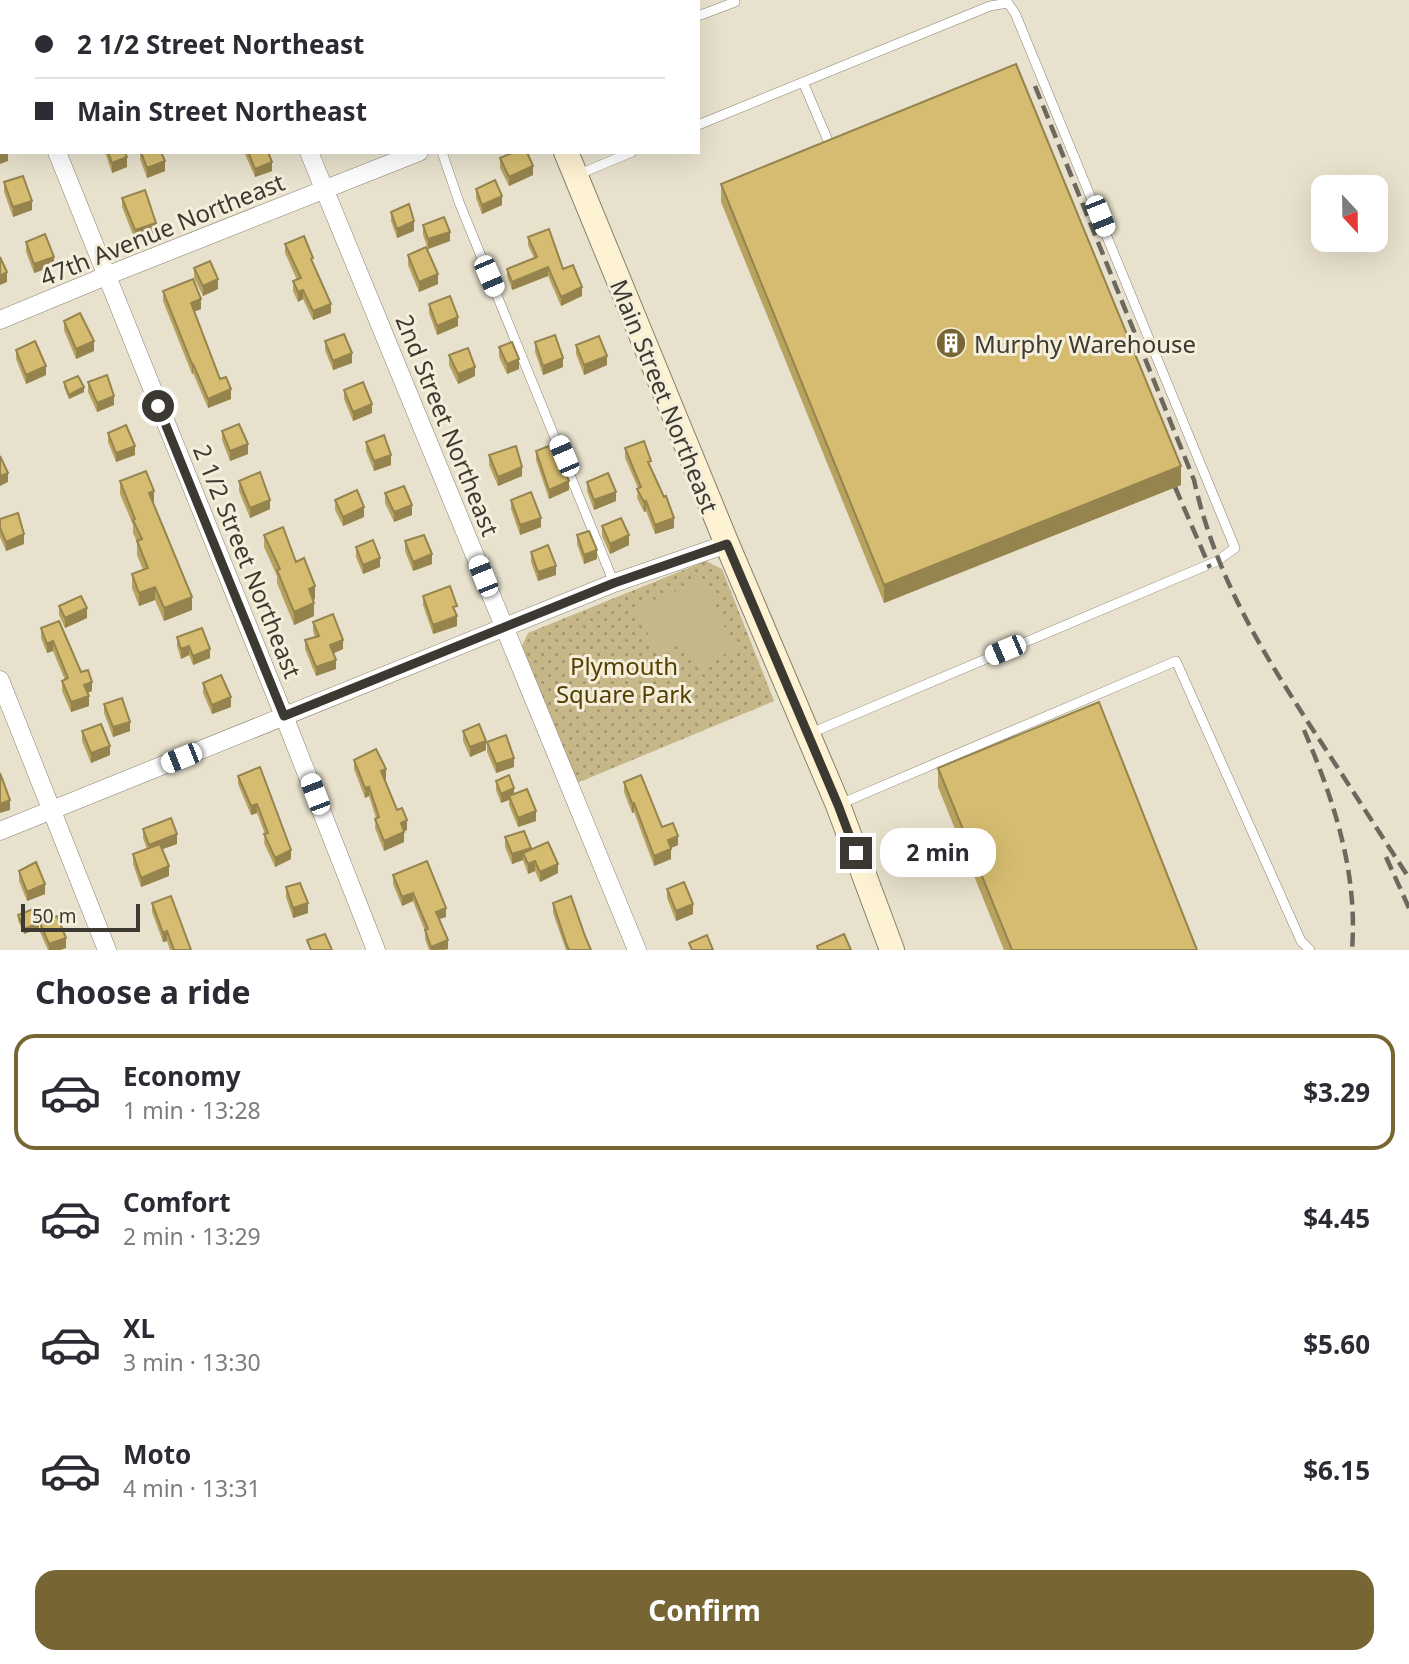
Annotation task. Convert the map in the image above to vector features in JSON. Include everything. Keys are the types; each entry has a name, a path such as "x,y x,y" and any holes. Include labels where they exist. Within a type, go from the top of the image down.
{"street":[{"name":"2 1/2 Street Northeast","path":"58,154 376,950"},
{"name":"2nd Street Northeast","path":"310,154 637,950"},
{"name":"47th Avenue Northeast","path":"0,320 414,154"},
{"name":"Main Street Northeast","path":"567,154 838,805 892,950"},
{"path":"0,831 614,583 727,544"},
{"path":"0,680 107,950"}],"lane":[{"path":"700,15 736,2"},
{"path":"700,124 990,6 1008,3 1015,13 1235,548 1217,561 808,734"},
{"path":"803,82 832,150"},
{"path":"443,154 459,202 614,583"},
{"path":"575,175 627,154"},
{"path":"838,805 1176,661 1301,941 1310,950"}],"green space":[{"name":"Plymouth Square Park","path":"706,561 722,569 774,701 577,783 522,646 528,633"},
{"path":"705,579 734,650 694,667 684,643 656,654 637,607"}],"building":[{"name":"Murphy Warehouse","path":"1016,64 1181,466 884,585 721,184"},
{"path":"109,154 125,154 127,157 112,163"},
{"path":"142,154 162,154 165,161 147,168"},
{"path":"249,154 269,154 272,162 255,169"},
{"path":"509,154 528,154 533,166 509,177 500,158"},
{"path":"23,176 32,201 13,207 4,182"},
{"path":"495,180 502,196 482,205 476,189"},
{"path":"145,190 156,223 135,230 122,198"},
{"path":"409,204 414,221 397,229 391,212"},
{"path":"444,217 450,232 428,239 423,225"},
{"path":"549,229 563,269 573,265 582,287 561,297 548,267 512,282 507,269 537,257 528,237"},
{"path":"45,234 54,257 34,264 26,242"},
{"path":"304,236 331,304 313,311 303,290 298,292 293,281 301,278 285,244"},
{"path":"426,247 438,274 419,282 408,255"},
{"path":"0,257 7,272 0,276"},
{"path":"210,261 218,279 203,286 194,268"},
{"path":"193,279 201,299 191,303 220,379 226,377 231,389 208,399 163,291"},
{"path":"450,296 458,317 437,326 429,304"},
{"path":"80,313 94,341 76,349 64,321"},
{"path":"344,334 352,353 333,361 325,341"},
{"path":"555,335 563,358 543,366 535,342"},
{"path":"599,336 607,356 584,365 576,345"},
{"path":"35,341 46,366 26,375 16,350"},
{"path":"512,342 519,359 507,364 499,347"},
{"path":"468,348 475,367 458,374 449,355"},
{"path":"107,375 114,396 97,403 88,382"},
{"path":"78,376 84,387 69,395 64,382"},
{"path":"363,382 372,404 353,412 344,390"},
{"path":"239,424 248,444 230,451 222,431"},
{"path":"126,425 135,446 116,453 108,433"},
{"path":"384,435 391,455 374,461 366,442"},
{"path":"644,441 651,461 648,462 674,518 655,525 646,501 644,502 637,489 641,487 625,448"},
{"path":"554,444 569,481 549,490 536,451"},
{"path":"516,446 522,467 498,477 489,455"},
{"path":"0,456 8,473 0,476"},
{"path":"146,471 154,491 149,493 192,597 164,608 155,587 139,593 132,574 148,568 137,541 142,539 120,481"},
{"path":"260,472 270,500 250,508 239,481"},
{"path":"608,473 616,492 594,500 587,482"},
{"path":"404,486 412,505 394,512 385,493"},
{"path":"357,490 364,507 343,517 335,500"},
{"path":"531,492 541,518 520,525 511,500"},
{"path":"18,513 24,534 6,542 0,528 0,519"},
{"path":"621,518 629,535 610,544 602,526"},
{"path":"283,527 296,562 304,558 315,586 309,589 314,603 294,612 277,570 280,569 264,535"},
{"path":"589,531 597,550 584,555 577,535"},
{"path":"424,535 432,554 413,562 405,541"},
{"path":"373,540 380,558 363,565 356,547"},
{"path":"548,545 556,566 538,572 531,552"},
{"path":"450,586 457,606 453,607 457,616 433,625 423,596"},
{"path":"81,596 87,608 65,618 59,606"},
{"path":"333,614 343,640 330,645 336,660 316,667 305,640 319,636 313,622"},
{"path":"59,621 81,672 88,670 92,682 84,685 89,696 71,702 62,681 68,678 53,641 47,644 41,628"},
{"path":"202,628 210,649 193,656 189,646 181,649 177,637"},
{"path":"221,675 231,697 212,705 203,683"},
{"path":"122,698 130,722 113,727 104,704"},
{"path":"1099,702 1197,950 1012,950 938,768"},
{"path":"101,724 110,746 91,753 82,731"},
{"path":"479,724 486,741 470,747 463,731"},
{"path":"506,735 514,758 496,764 487,742"},
{"path":"376,749 386,769 381,771 397,810 402,808 407,820 401,823 404,832 384,841 375,819 379,817 369,787 365,788 354,760"},
{"path":"260,767 291,850 275,858 264,834 268,833 257,804 251,806 238,776"},
{"path":"0,773 10,800 0,804"},
{"path":"509,775 514,788 501,794 496,781"},
{"path":"641,775 662,827 673,823 678,836 668,840 671,849 654,856 624,782"},
{"path":"527,789 536,811 518,818 509,796"},
{"path":"171,818 177,834 149,845 143,829"},
{"path":"524,831 531,848 512,854 505,837"},
{"path":"548,842 558,864 540,872 535,861 528,864 523,853"},
{"path":"160,844 169,866 141,878 133,854"},
{"path":"427,861 446,908 436,912 448,940 431,947 425,930 428,929 413,893 402,897 393,875"},
{"path":"36,862 45,884 27,892 19,871"},
{"path":"684,882 693,904 676,911 667,889"},
{"path":"300,883 308,903 293,908 286,887"},
{"path":"171,896 191,950 174,950 167,931 163,933 152,903"},
{"path":"571,896 591,950 569,950 566,943 553,903"},
{"path":"33,909 39,923 24,929 18,915"},
{"path":"57,916 66,938 49,944 40,923"},
{"path":"325,934 332,950 311,950 307,940"},
{"path":"844,934 851,950 818,950 817,946"},
{"path":"707,935 713,950 692,950 689,943"}],"railway":[{"path":"1035,86 1194,480 1215,550 1244,615 1279,677 1409,878"},
{"path":"1175,487 1210,568"},
{"path":"1304,730 1342,837 1351,893 1352,950"},
{"path":"1386,857 1409,908"}],"place":[{"name":"Murphy Warehouse","path":"951,343"}],"route":[{"path":"158,406 284,716 614,583 727,544 856,853"}]}
